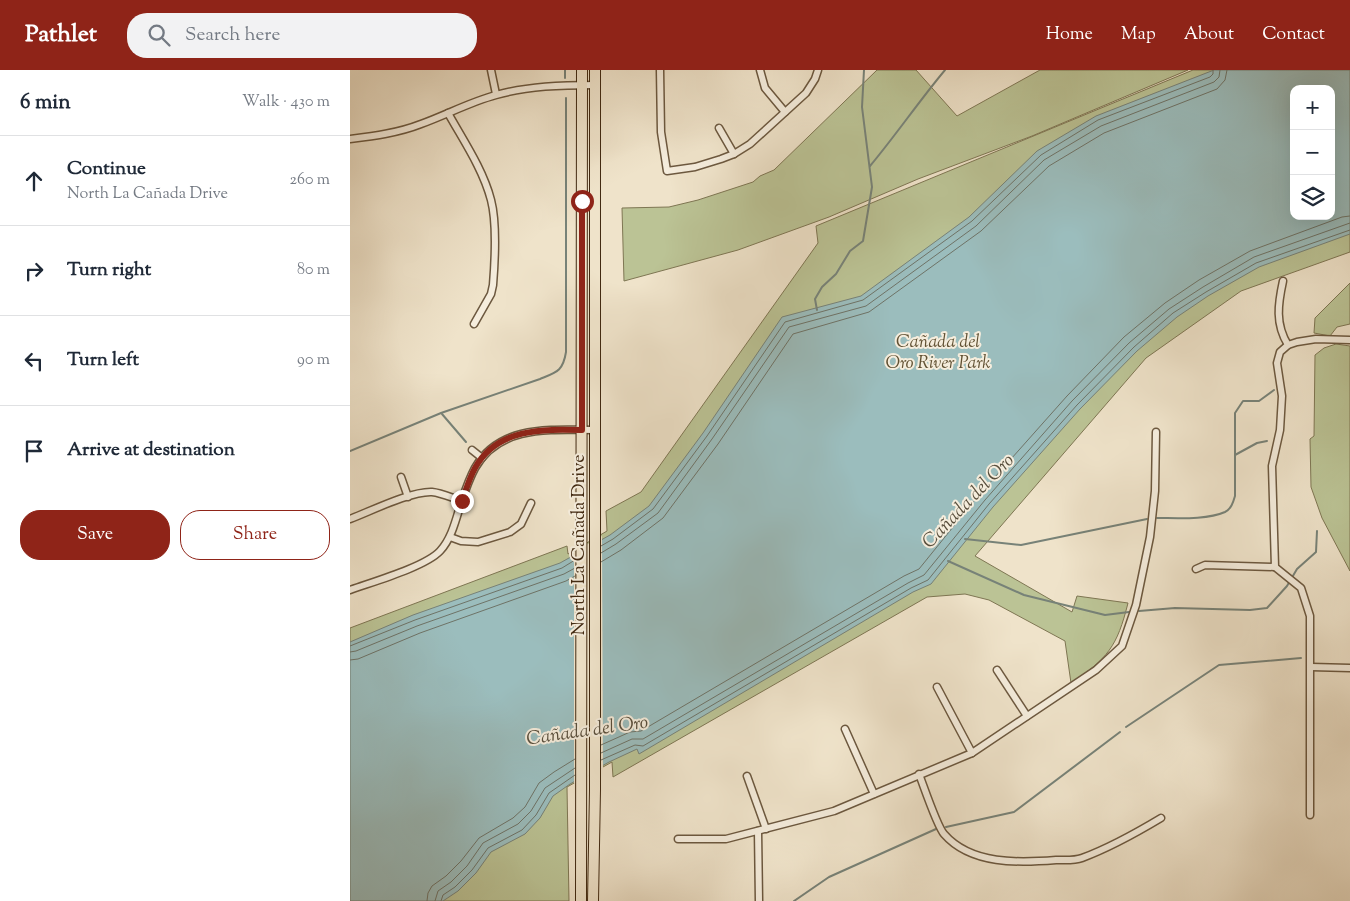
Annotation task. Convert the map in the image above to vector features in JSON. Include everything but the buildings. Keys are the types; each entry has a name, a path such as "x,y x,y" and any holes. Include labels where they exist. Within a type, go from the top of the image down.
{"main road":[{"name":"North La Cañada Drive","path":"581,901 582,70"},
{"name":"North La Cañada Drive","path":"593,901 595,790 595,70"}],"street":[{"path":"491,70 496,94"},
{"path":"660,70 661,124 667,172 707,164 734,154 750,144 810,88 818,70"},
{"path":"760,70 765,88 785,112"},
{"path":"350,139 394,133 423,124 474,101 496,94 539,87 595,85"},
{"path":"448,112 480,172 492,201 494,221 494,285 486,306 474,324"},
{"path":"719,128 734,154"},
{"path":"1283,281 1279,302 1279,320 1281,334 1288,345"},
{"path":"1275,566 1272,466 1280,430 1282,396 1277,363 1280,352 1288,345 1298,342 1316,339 1350,340"},
{"path":"350,590 427,561 441,550 450,537 470,479 482,458 500,443 517,434 536,430 595,430"},
{"path":"678,839 726,839 834,811 972,753 1096,670 1122,646 1136,606 1150,538 1155,492 1156,432"},
{"path":"472,450 482,458"},
{"path":"401,477 408,497"},
{"path":"350,519 408,497 432,492 462,501"},
{"path":"450,537 461,541 478,542 510,532 521,524 531,503"},
{"path":"1196,569 1205,565 1275,566 1301,588 1310,616 1310,815"},
{"path":"1311,667 1350,668"},
{"path":"997,670 1027,716"},
{"path":"937,687 972,753"},
{"path":"845,729 874,794"},
{"path":"919,774 943,833 957,846 970,854 997,860 1041,861 1080,859 1140,831 1161,818"},
{"path":"747,776 766,829"},
{"path":"758,831 760,901"}],"green space":[{"path":"877,70 916,70 957,116 1040,70 1188,70 1032,136 918,179 829,217 738,250 624,281 622,208 669,207 698,200 753,182 760,176 774,170"},
{"name":"Cañada del Oro River Park","path":"1193,70 1350,70 1350,252 1241,291 1146,358 975,556 1072,612 1077,596 1128,603 1115,641 1094,666 1071,683 1065,641 989,600 965,594 927,597 613,777 612,762 567,787 569,901 350,901 350,628 567,546 568,554 607,531 606,511 641,492 818,243 816,226"},
{"path":"1350,283 1350,324 1337,327 1330,336 1314,333 1315,318"},
{"path":"1336,344 1350,346 1350,571 1322,518 1311,487 1310,439 1314,436 1315,355 1324,348"}],"water":[{"name":"Cañada del Oro River Park","path":"1214,70 1350,70 1350,234 1259,267 1208,296 1177,317 1137,351 1080,409 993,507 931,584 913,592 639,754 637,749 570,784 553,796 540,818 525,834 491,852 476,873 458,891 443,901 350,901 350,642 413,615 560,563 610,535 649,506 703,433 782,317 861,296 969,217 1037,151 1096,116"}],"pier":[{"path":"602,536 603,768 574,784 574,552"}],"waterway":[{"path":"565,70 565,78"},
{"path":"817,310 815,299 822,287 836,274 850,251 863,241 872,187 862,107 864,70"},
{"path":"870,166 945,70"},
{"path":"350,451 441,413 540,379 561,367 566,352 566,98"},
{"path":"1157,518 1218,515 1229,509 1235,496 1235,413 1243,401 1259,401 1274,390"},
{"path":"442,414 466,442"},
{"path":"1235,455 1257,443 1267,441"},
{"path":"965,539 1021,545 1147,519"},
{"path":"1139,611 1175,608 1250,610 1267,608 1287,586 1297,569 1316,552 1317,531"},
{"path":"948,561 1024,595 1105,615 1129,612"},
{"path":"1126,727 1219,665 1301,658"},
{"path":"946,827 1014,812 1120,732"},
{"path":"794,901 829,877 936,829"}],"route":[{"path":"462,501 479,462 492,449 508,438 536,430 582,430 582,201"}],"water label":[{"name":"Cañada del Oro","path":"967,500"},
{"name":"Cañada del Oro","path":"587,729"}]}
